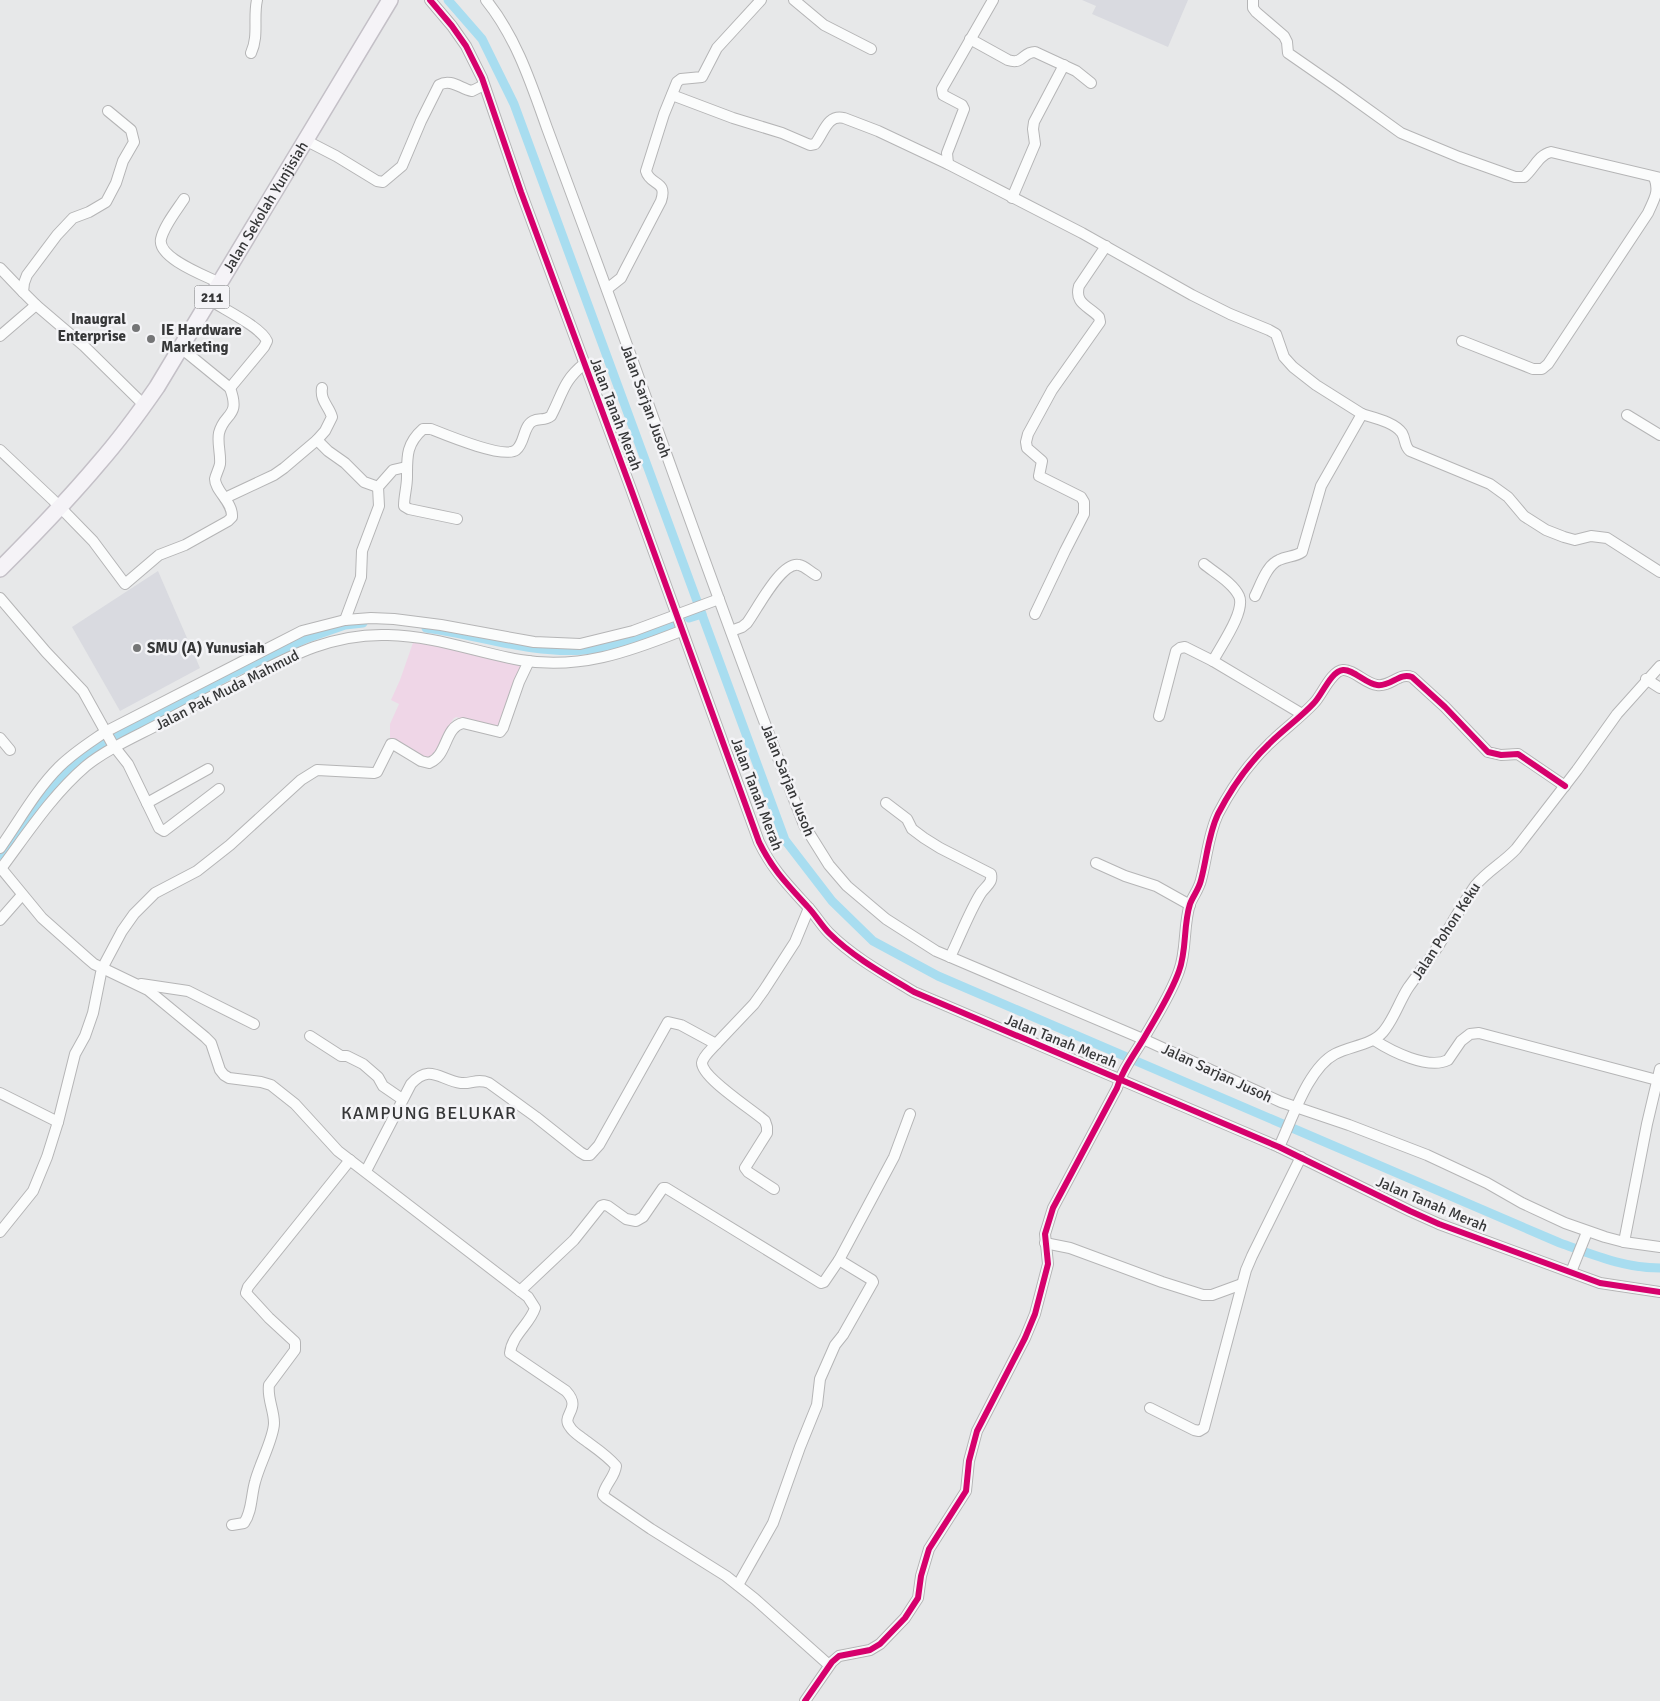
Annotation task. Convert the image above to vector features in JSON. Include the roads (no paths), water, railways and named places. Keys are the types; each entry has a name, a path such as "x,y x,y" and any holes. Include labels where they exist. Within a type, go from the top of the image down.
{"main road":[{"name":"Jalan Sekolah Yunjisiah","path":"0,570 60,508 99,464 144,405 181,348 304,140 390,0"}],"street":[{"path":"251,53 255,44 255,8 257,0"},
{"name":"Jalan Tanah Merah","path":"430,0 466,46 484,85 521,192 759,842 779,876 809,908 828,932 845,948 914,992 990,1026 1122,1075 1279,1147 1439,1224 1572,1269 1600,1283 1660,1292"},
{"name":"Jalan Sarjan Jusoh","path":"486,0 500,20 523,63 607,289 714,600 731,631 801,817 816,847 847,886 866,904 936,951 1143,1039 1281,1102 1349,1125 1427,1155 1488,1183 1586,1236 1660,1247"},
{"path":"607,289 621,278 662,201 664,193 662,188 648,176 646,171 664,114 678,82 681,79 699,78 704,74 717,48 761,0"},
{"path":"794,0 824,25 871,49"},
{"path":"948,164 947,153 964,109 962,105 943,95 942,89 993,0"},
{"path":"1253,0 1253,8 1256,12 1284,36 1287,42 1288,53 1389,125 1412,138 1515,177 1524,177 1532,171 1544,154 1551,152 1657,177 1657,193 1648,213 1548,364 1542,369 1534,369 1462,341"},
{"path":"970,39 1013,62 1021,60 1032,51 1076,70 1091,84"},
{"path":"1012,198 1035,144 1034,122 1064,65"},
{"path":"304,140 336,156 377,181 383,182 402,166 420,121 440,85 445,82 456,84 472,91 484,85"},
{"path":"672,95 733,118 782,132 810,144 815,144 828,122 838,117 878,131 948,164 1106,246 1192,295 1230,314 1269,330 1278,338 1284,357 1293,367 1316,385 1362,414 1386,422 1401,432 1404,444 1410,451 1490,484 1508,497 1524,516 1546,530 1575,540 1592,536 1607,538 1660,572"},
{"path":"23,292 27,275 57,235 73,218 89,212 106,202 116,183 123,161 134,142 132,130 108,111"},
{"path":"184,199 162,238 162,248 168,256 220,283"},
{"path":"1035,614 1084,514 1084,502 1081,497 1039,476 1042,461 1027,448 1026,442 1028,434 1052,390 1098,328 1099,317 1082,304 1077,293 1079,286 1106,246"},
{"path":"0,268 36,305 84,346 144,405"},
{"path":"210,300 249,323 266,337 267,341 230,388"},
{"path":"0,336 36,305"},
{"path":"0,450 93,541 125,584 159,555 185,546 230,519 232,511 215,478 220,461 218,435 234,408 233,394 230,388 181,348"},
{"path":"457,519 406,508 404,502 407,478 406,467 409,449 415,436 423,429 431,429 497,452 517,450 533,420 546,419 551,416 567,380 584,364"},
{"path":"226,498 274,475 317,440 325,431 332,417 331,411 322,399 322,388"},
{"path":"1255,596 1271,565 1278,560 1299,555 1302,552 1321,486 1362,414"},
{"path":"1627,415 1660,435"},
{"path":"317,440 328,451 345,463 364,482 378,487"},
{"path":"345,620 361,577 362,551 379,506 378,487 393,470 406,467"},
{"path":"1204,564 1234,588 1240,598 1240,609 1213,661"},
{"path":"731,631 742,627 747,622 777,578 791,565 803,566 816,575"},
{"path":"0,598 83,692 110,740 128,764 159,828 164,831 219,789"},
{"path":"0,848 33,799 59,767 79,750 110,740 302,631 345,620 394,619 441,625 476,641 580,644 633,631 714,600"},
{"name":"Jalan Pak Muda Mahmud","path":"0,869 70,780 88,765 110,740 286,657 342,638 366,634 476,641 529,661 583,662 611,657 681,631"},
{"path":"1159,716 1176,651 1185,647 1213,661 1302,714"},
{"path":"0,1232 33,1191 47,1157 75,1054 85,1036 105,968 122,931 134,914 155,893 197,872 230,845 301,780 317,770 377,772 391,744 421,761 429,763 434,761 442,752 452,730 460,723 500,732 529,661"},
{"name":"Jalan Pohon Keku","path":"1374,1040 1387,1027 1400,1001 1430,958 1475,886 1483,876 1516,850 1617,714 1660,666"},
{"path":"805,1701 829,1665 839,1656 870,1650 880,1644 906,1618 918,1598 921,1576 929,1550 966,1492 969,1461 977,1431 1025,1338 1035,1314 1048,1264 1045,1234 1053,1208 1117,1088 1122,1075 1179,971 1185,946 1190,905 1201,882 1209,840 1218,814 1249,766 1267,746 1314,703 1333,675 1340,670 1346,670 1376,685 1385,685 1406,675 1412,677 1445,707 1488,752 1501,755 1518,754 1565,786"},
{"path":"1646,680 1660,688"},
{"path":"0,738 10,750"},
{"path":"147,803 208,769"},
{"path":"886,803 907,819 912,829 924,838 991,874 990,884 980,896 950,957"},
{"path":"1096,863 1125,876 1156,886 1190,905"},
{"path":"0,869 42,918 87,958 136,983 158,998 211,1043 220,1070 224,1075 229,1078 261,1082 272,1086 295,1104 338,1151 528,1298 535,1308 530,1319 514,1340 510,1353 572,1397 574,1402 568,1418 570,1427 610,1458 616,1466 616,1470 603,1495 651,1530 738,1585 829,1665"},
{"path":"0,920 22,895"},
{"path":"774,1189 745,1168 768,1133 765,1121 731,1096 705,1071 702,1064 704,1058 754,1004 764,990 795,942 809,908"},
{"path":"136,983 188,991 254,1024"},
{"path":"366,1172 410,1084 423,1074 439,1074 451,1080 464,1083 482,1080 522,1106 580,1152 590,1155 599,1146 668,1022 680,1025 716,1044"},
{"path":"1279,1147 1306,1087 1323,1063 1335,1054 1374,1040 1395,1052 1436,1064 1448,1060 1461,1041 1470,1034 1479,1033 1657,1080"},
{"path":"310,1036 341,1056 347,1056 363,1064 378,1077 383,1086 402,1099"},
{"path":"1624,1242 1647,1124 1660,1069"},
{"path":"0,1093 58,1122"},
{"path":"520,1291 574,1240 601,1206 608,1206 626,1219 636,1221 643,1217 663,1188 666,1188 821,1282 826,1280 839,1260 894,1157 910,1114"},
{"path":"1150,1408 1194,1430 1199,1431 1204,1428 1242,1284 1252,1256 1301,1158"},
{"path":"232,1525 244,1523 250,1513 255,1479 273,1432 274,1414 268,1390 269,1385 296,1346 295,1342 246,1293 248,1287 350,1160"},
{"path":"1572,1269 1586,1236"},
{"path":"1046,1243 1070,1248 1203,1295 1212,1295 1242,1284"},
{"path":"738,1585 773,1524 817,1405 820,1379 834,1345 843,1335 872,1282 872,1280 839,1260"}],"waterway":[{"path":"448,0 482,39 514,104 785,840 832,901 873,941 938,976 1560,1243 1622,1263 1660,1268"},
{"path":"689,618 702,614"},
{"path":"0,855 41,799 59,779 91,750 230,675 305,639 345,625 363,623"},
{"path":"426,628 524,647 584,650 629,640 672,624"}],"place":[{"name":"Inaugral Enterprise","path":"136,328"},
{"name":"IE Hardware Marketing","path":"151,339"},
{"name":"SMU (A) Yunusiah","path":"137,648"}],"district":[{"name":"KAMPUNG BELUKAR","path":"429,1113"}]}
